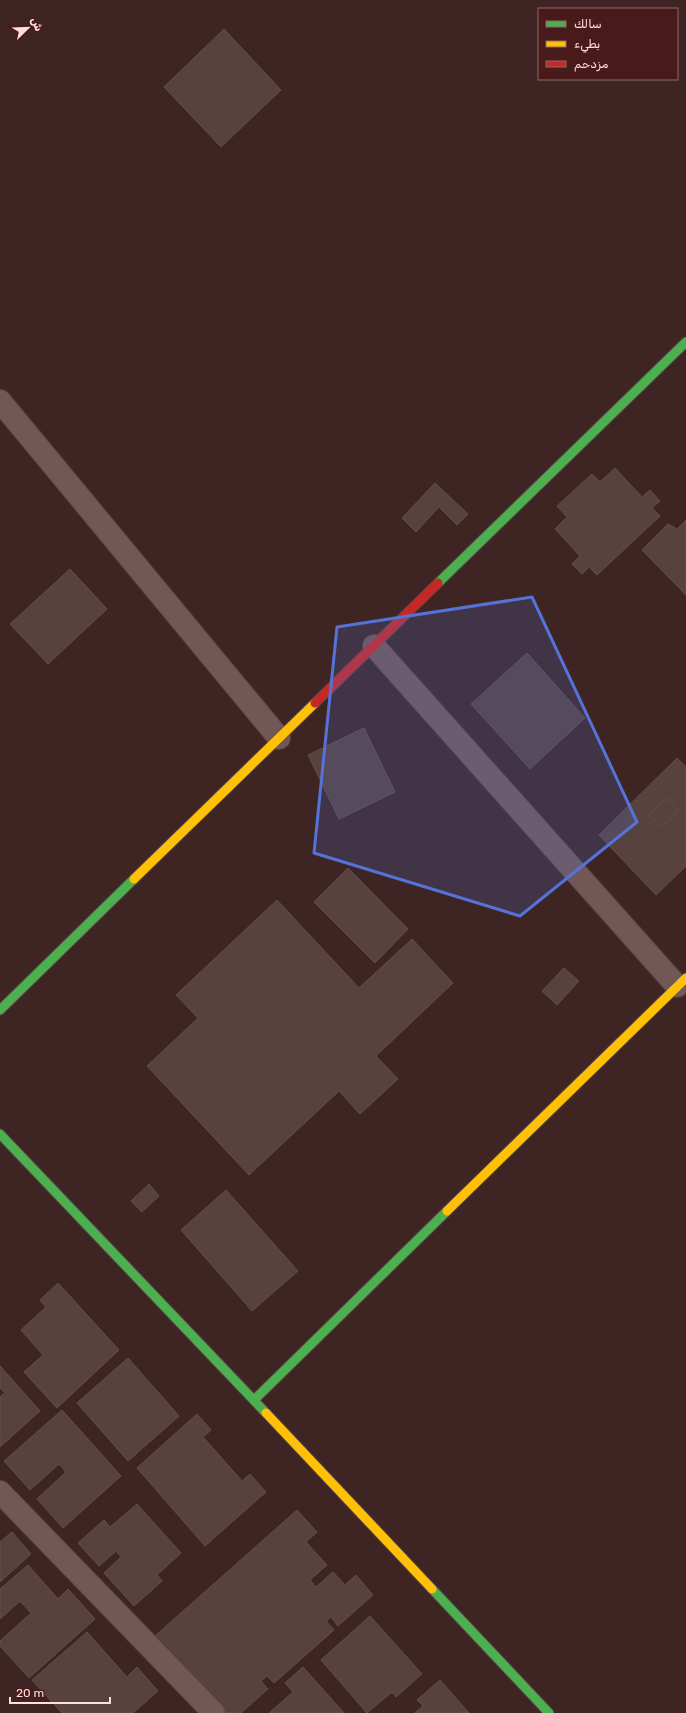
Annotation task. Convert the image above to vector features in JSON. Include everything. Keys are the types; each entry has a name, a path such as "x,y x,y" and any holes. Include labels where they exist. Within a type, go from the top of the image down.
{"street":[{"path":"0,1010 686,342"},
{"path":"0,400 279,738"},
{"path":"254,1400 682,982 374,646"},
{"path":"0,1134 254,1400 549,1713"},
{"path":"0,1492 214,1713"}],"highlighted area":[{"path":"532,597 637,822 520,916 314,853 337,627"}],"building":[{"path":"224,29 281,90 221,147 164,87"},
{"path":"615,468 642,497 650,490 660,501 652,508 660,516 597,575 589,567 582,574 572,564 580,556 555,529 567,517 557,506 592,474 600,482"},
{"path":"435,483 468,514 457,525 439,507 416,532 402,518"},
{"path":"686,520 686,595 642,550 668,524 677,529"},
{"path":"70,569 107,609 48,664 10,624"},
{"path":"527,653 585,718 530,769 471,704"},
{"path":"364,728 395,792 339,819 308,755"},
{"path":"677,758 686,767 686,866 656,895 599,835","holes":["667,798 679,811 662,827 649,815"]},
{"path":"667,798 679,811 662,827 649,815"},
{"path":"348,868 408,929 375,963 314,902"},
{"path":"277,900 359,988 412,939 453,983 376,1056 398,1079 360,1114 339,1091 249,1175 147,1066 198,1018 176,995"},
{"path":"564,968 579,981 557,1005 542,991"},
{"path":"149,1184 159,1196 142,1212 131,1201"},
{"path":"226,1190 298,1271 252,1311 181,1230"},
{"path":"58,1283 119,1350 57,1408 24,1372 43,1355 21,1330 46,1307 40,1300"},
{"path":"128,1358 179,1416 128,1461 77,1403"},
{"path":"0,1366 40,1411 0,1447 0,1397 5,1393 0,1388"},
{"path":"62,1410 121,1476 63,1528 37,1499 66,1472 59,1464 30,1490 4,1461"},
{"path":"197,1414 211,1430 203,1437 242,1481 250,1474 266,1492 205,1546 137,1468"},
{"path":"137,1504 181,1553 157,1575 162,1581 134,1606 104,1573 121,1557 116,1551 99,1566 78,1543 104,1520 110,1527"},
{"path":"297,1510 317,1532 306,1542 327,1565 310,1580 316,1587 333,1572 345,1585 356,1575 373,1595 338,1626 331,1617 326,1621 334,1630 274,1683 267,1676 261,1681 268,1689 241,1713 224,1713 155,1636"},
{"path":"12,1532 31,1554 0,1582 0,1542"},
{"path":"28,1565 58,1599 68,1589 95,1619 29,1678 0,1646 0,1641 31,1613 20,1601 0,1619 0,1589"},
{"path":"370,1616 422,1674 396,1697 392,1692 367,1713 321,1660"},
{"path":"87,1632 127,1677 137,1667 158,1691 133,1713 62,1713 32,1680"},
{"path":"303,1667 344,1713 269,1713 293,1692 285,1683"},
{"path":"440,1680 469,1713 415,1713 423,1706 417,1700"}],"traffic: fast":[{"path":"438,583 686,342"},
{"path":"0,1010 134,879"},
{"path":"0,1134 266,1413"},
{"path":"254,1400 447,1211"},
{"path":"432,1589 549,1713"}],"traffic: slow":[{"path":"134,879 315,703"},
{"path":"447,1211 686,978"},
{"path":"266,1413 432,1589"}],"traffic: jam":[{"path":"315,703 438,583"}]}
